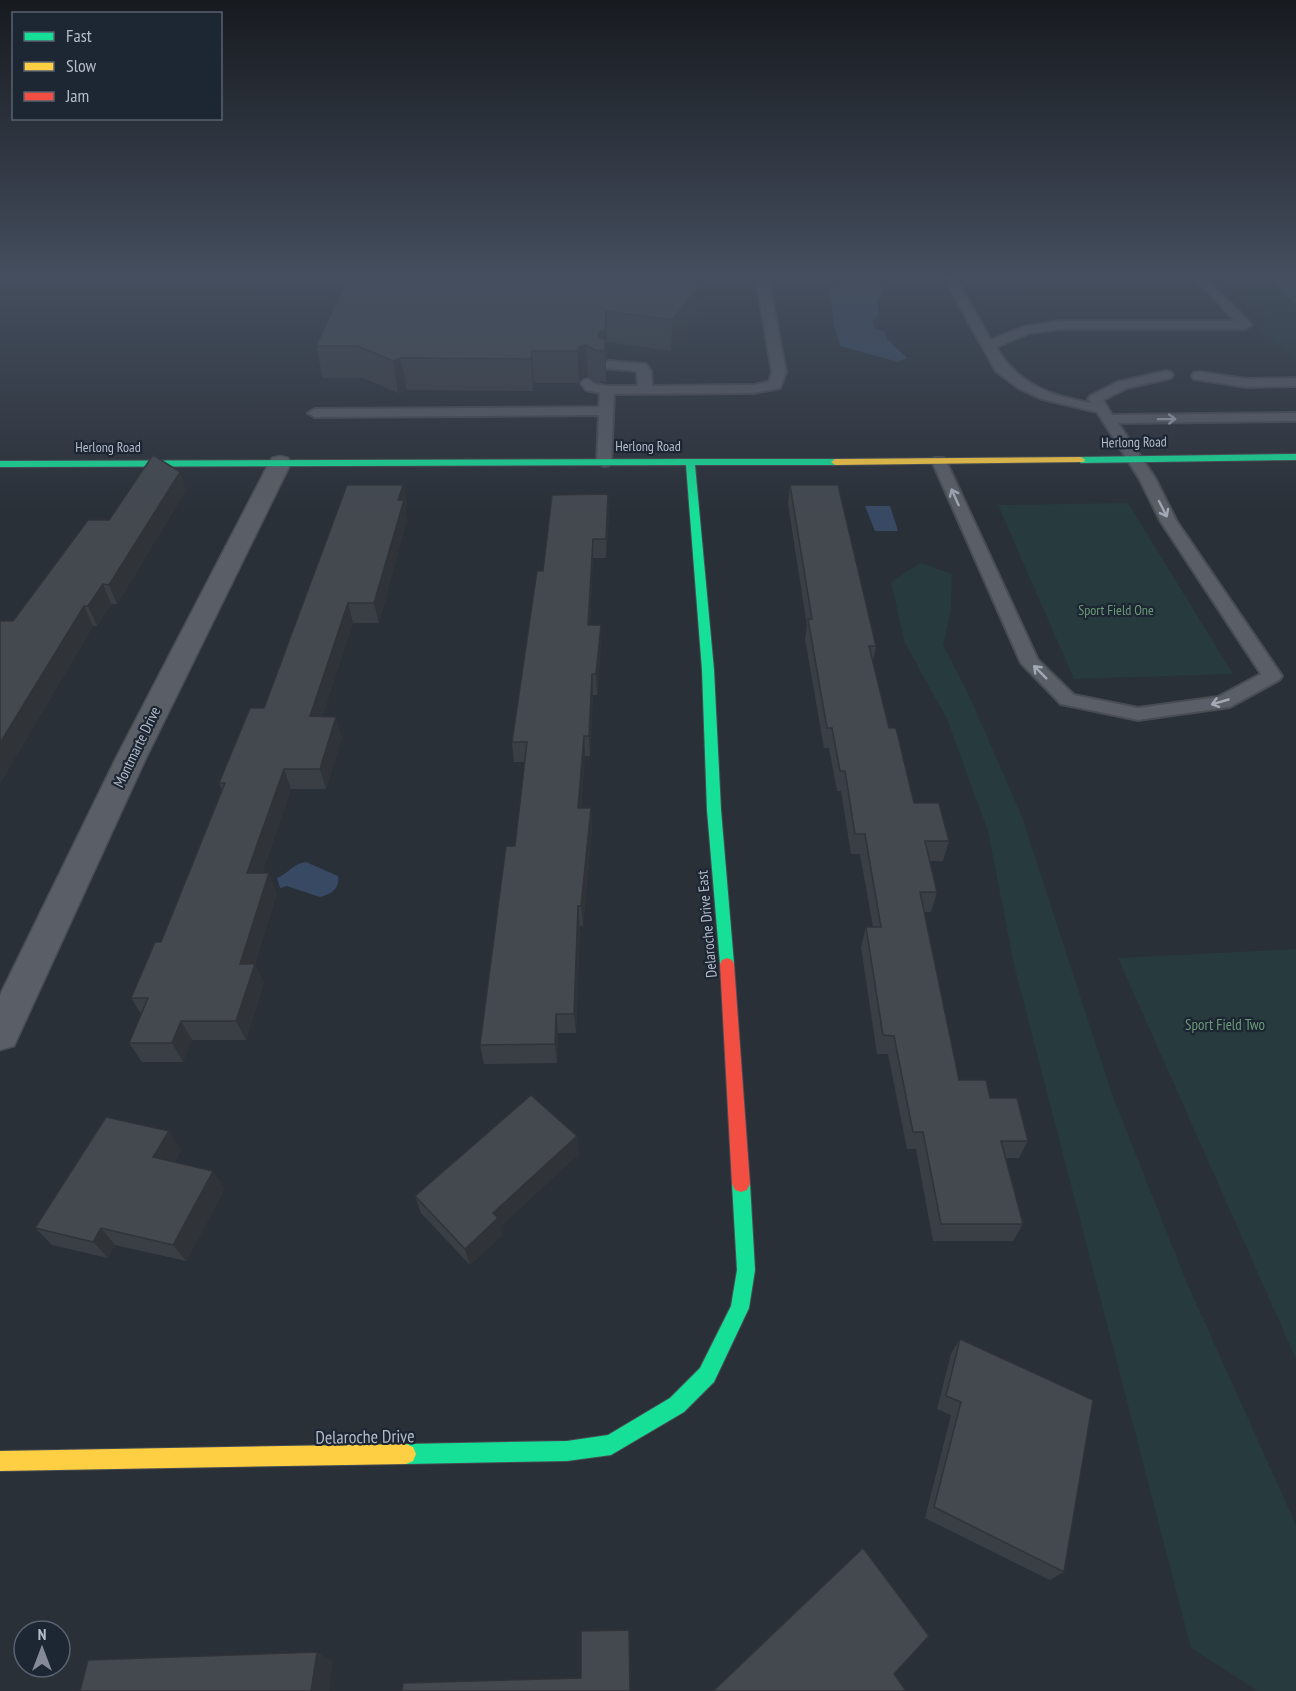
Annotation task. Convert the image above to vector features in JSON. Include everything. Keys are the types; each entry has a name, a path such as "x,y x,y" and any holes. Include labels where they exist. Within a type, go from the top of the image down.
{"street":[{"name":"Herlong Road","path":"0,464 939,461 1296,457"},
{"name":"Delaroche Drive East","path":"690,462 708,670 714,810 730,1000 746,1270 740,1308 707,1375"},
{"name":"Montmarte Drive","path":"0,1034 131,758 280,463"},
{"name":"Delaroche Drive","path":"0,1461 567,1451 611,1445 677,1405 707,1375"}],"lane":[{"path":"588,383 591,387 607,390 754,389 775,385 779,372 776,355"},
{"path":"993,355 1001,368 1012,379 1034,392 1105,414 1296,417"},
{"path":"608,365 641,367 644,371 645,389"},
{"path":"939,461 1030,663 1068,700 1138,714 1223,704 1272,676 1169,522 1147,478 1095,399 1123,385 1166,375"},
{"path":"1199,376 1246,383 1296,382"},
{"path":"604,462 607,390"},
{"path":"315,413 606,411"}],"green space":[{"name":"Sport Field One","path":"1128,503 1233,674 1074,679 998,505"},
{"path":"920,563 952,574 951,610 943,645 968,693 1022,817 1113,1097 1187,1283 1296,1525 1296,1691 1258,1691 1191,1648 1014,965 988,831 947,719 905,643 891,582"},
{"name":"Sport Field Two","path":"1296,949 1296,1359 1118,958"}],"water":[{"path":"872,355 904,355 907,358 898,362"},
{"path":"865,506 890,506 898,531 875,531"},
{"path":"306,862 338,876 338,884 334,890 320,897 287,886 280,888 277,878"}],"building":[{"path":"378,355 532,355 531,359 401,358 393,361"},
{"path":"153,455 180,472 109,585 103,584 88,606 84,606 0,743 0,621 13,621 88,520 109,520"},
{"path":"347,485 403,485 398,500 404,500 374,603 348,603 310,716 336,717 320,769 284,769 247,873 269,873 240,964 255,964 236,1021 181,1021 172,1043 129,1043 148,998 131,998 155,942 161,942 225,783 219,783 250,708 264,708"},
{"path":"790,485 838,485 876,646 869,646 889,728 896,728 914,803 939,803 949,841 925,841 937,892 920,892 959,1080 986,1080 990,1098 1017,1098 1028,1141 1001,1141 1023,1224 941,1224 923,1132 913,1132 894,1036 883,1035 866,927 881,927 865,834 855,834 845,771 840,771 832,728 827,728 808,619 812,619"},
{"path":"608,494 606,539 593,539 588,625 601,625 596,674 592,674 589,736 584,736 578,808 591,808 581,906 578,906 574,1014 556,1014 555,1044 480,1045 506,846 515,846 527,742 512,742 537,571 543,571 552,495"},
{"path":"531,1095 577,1136 493,1213 498,1218 465,1249 415,1196"},
{"path":"106,1117 169,1131 153,1157 213,1171 173,1245 101,1228 93,1242 35,1228"},
{"path":"960,1339 1093,1400 1064,1572 934,1507 961,1402 946,1396"},
{"path":"863,1548 929,1636 894,1674 906,1691 713,1691"},
{"path":"629,1630 630,1691 402,1691 403,1683 581,1678 581,1631"},
{"path":"317,1652 311,1691 80,1691 88,1660"}],"traffic: fast":[{"path":"1081,460 1296,457"},
{"path":"690,462 708,670 714,810 727,964"},
{"path":"0,464 835,462"},
{"path":"406,1454 567,1451 611,1445 677,1405 707,1375 740,1308 746,1270 741,1184"}],"traffic: slow":[{"path":"835,462 1081,460"},
{"path":"0,1461 406,1454"}],"traffic: jam":[{"path":"727,964 741,1184"}]}
